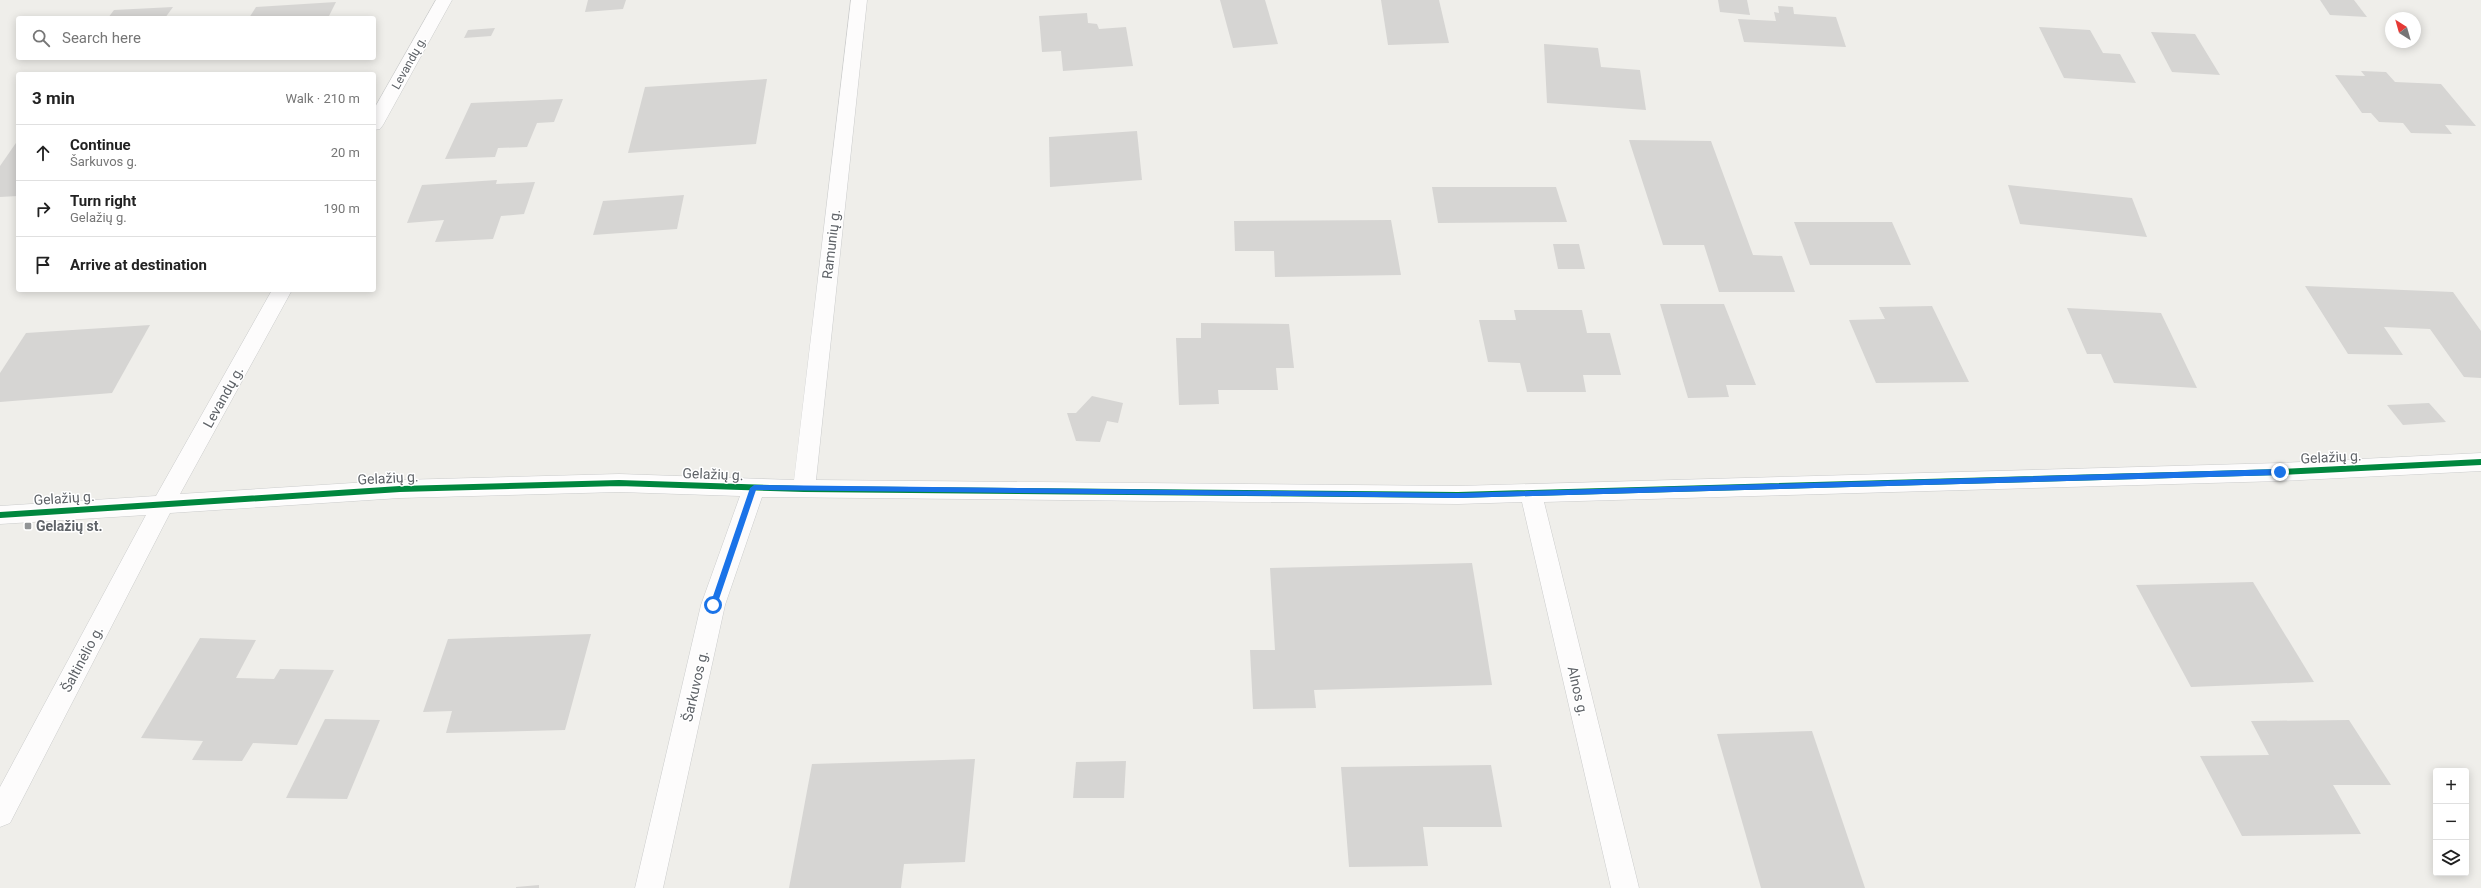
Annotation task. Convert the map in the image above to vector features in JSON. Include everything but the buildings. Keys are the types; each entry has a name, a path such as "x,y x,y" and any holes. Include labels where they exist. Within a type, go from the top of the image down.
{"street":[{"name":"Levandų g.","path":"376,121 444,0"},
{"name":"Ramunių g.","path":"804,489 859,0"},
{"name":"Levandų g.","path":"164,503 281,292"},
{"name":"Gelažių g.","path":"0,514 400,489 612,483 804,489 1458,495 2272,472 2481,462"},
{"name":"Šarkuvos g.","path":"649,888 713,605 754,488"},
{"name":"Alnos g.","path":"1531,493 1625,888"},
{"name":"Šaltinėlio g.","path":"0,814 164,503"}],"cycle path":[{"path":"0,515 400,489 619,483 804,489 1458,495 2280,472 2481,462"}],"place":[{"name":"Gelažių st.","path":"28,526"}],"route":[{"path":"713,605 754,488 1458,495 2280,472"}]}
